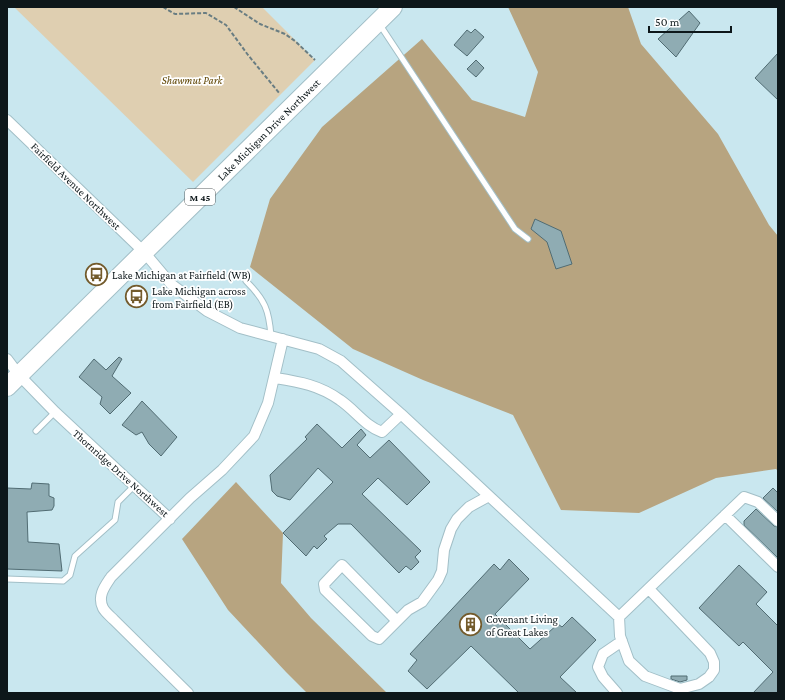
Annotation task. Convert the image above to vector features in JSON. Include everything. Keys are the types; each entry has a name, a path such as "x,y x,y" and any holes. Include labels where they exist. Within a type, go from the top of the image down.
{"highway":[{"name":"Lake Michigan Drive Northwest","path":"13,381 393,7"}],"street":[{"name":"Fairfield Avenue Northwest","path":"7,120 144,252 171,284 207,311 240,328 319,349 341,361 401,414 619,617"},
{"name":"Thornridge Drive Northwest","path":"7,359 13,381 55,412 170,519 190,498 222,470 254,436 268,403 283,339"},
{"path":"275,378 309,384 326,391 341,401 372,429 382,432 401,414"},
{"path":"397,621 342,565 324,584 325,590 372,636 379,639 397,621 408,610 422,602 438,580 442,571 444,550 457,519 469,507 489,496"},
{"path":"649,589 710,653 714,662 714,670 709,677 699,684 680,688 645,676 629,661 620,636 619,617 744,497 758,502 778,521"},
{"path":"725,515 778,567"},
{"path":"170,519 104,586 101,598 103,608 188,693"},
{"path":"617,693 603,677 598,667 602,654 622,641"}],"lane":[{"path":"378,22 515,229 528,239"},
{"path":"246,281 264,301 270,320 271,336"},
{"path":"36,431 55,412"},
{"path":"7,579 63,581 70,575 75,556 115,520 118,502 134,486"}],"path":[{"path":"163,7 175,14 206,13 226,25 280,94"},
{"path":"234,7 260,24 285,34 315,60"}],"green space":[{"name":"Shawmut Park","path":"14,7 262,7 315,60 193,182"}],"shaded area":[{"path":"508,7 628,7 641,44 718,134 769,225 778,236 778,471 776,469 716,478 639,513 561,510 513,415 423,380 353,349 250,267 270,199 322,127 422,39 472,100 525,117 538,72"},
{"path":"236,482 283,533 281,583 311,618 387,693 307,693 228,610 182,539"}],"building":[{"path":"689,11 700,23 676,57 658,39"},
{"path":"475,29 484,37 467,56 454,45 467,30 471,33"},
{"path":"778,53 778,100 755,78"},
{"path":"476,60 484,68 476,77 467,69"},
{"path":"535,219 561,231 572,264 556,269 547,242 531,229"},
{"path":"119,357 122,359 112,376 131,393 110,414 100,404 102,397 79,377 94,359 106,370"},
{"path":"142,401 177,437 161,456 149,444 142,432 136,435 122,425"},
{"path":"317,424 342,448 361,429 366,435 357,445 370,458 389,440 430,482 407,505 378,478 362,494 421,551 415,557 419,562 411,570 406,566 399,573 351,524 338,524 324,536 327,539 317,549 314,546 306,556 283,533 333,482 318,468 290,500 277,496 272,491 270,475 307,439 305,437"},
{"path":"32,483 49,484 49,496 54,498 54,506 52,510 27,512 28,542 59,544 62,571 7,569 7,488 31,489"},
{"path":"773,488 778,493 778,512 763,498"},
{"path":"756,509 774,526 778,527 778,558 744,525 744,521"},
{"name":"Covenant Living of Great Lakes","path":"509,559 529,579 495,614 530,649 558,624 562,627 572,617 596,640 560,677 577,693 519,693 471,646 427,689 408,671 417,660 410,654 494,564 500,570"},
{"path":"739,565 767,592 756,604 778,626 778,693 753,693 773,672 743,642 739,646 699,608"},
{"path":"671,676 687,676 687,680 680,682 671,679"}],"place":[{"name":"Lake Michigan at Fairfield (WB)","path":"96,275"},
{"name":"Lake Michigan across from Fairfield (EB)","path":"137,297"},
{"name":"Covenant Living of Great Lakes","path":"471,625"}]}
